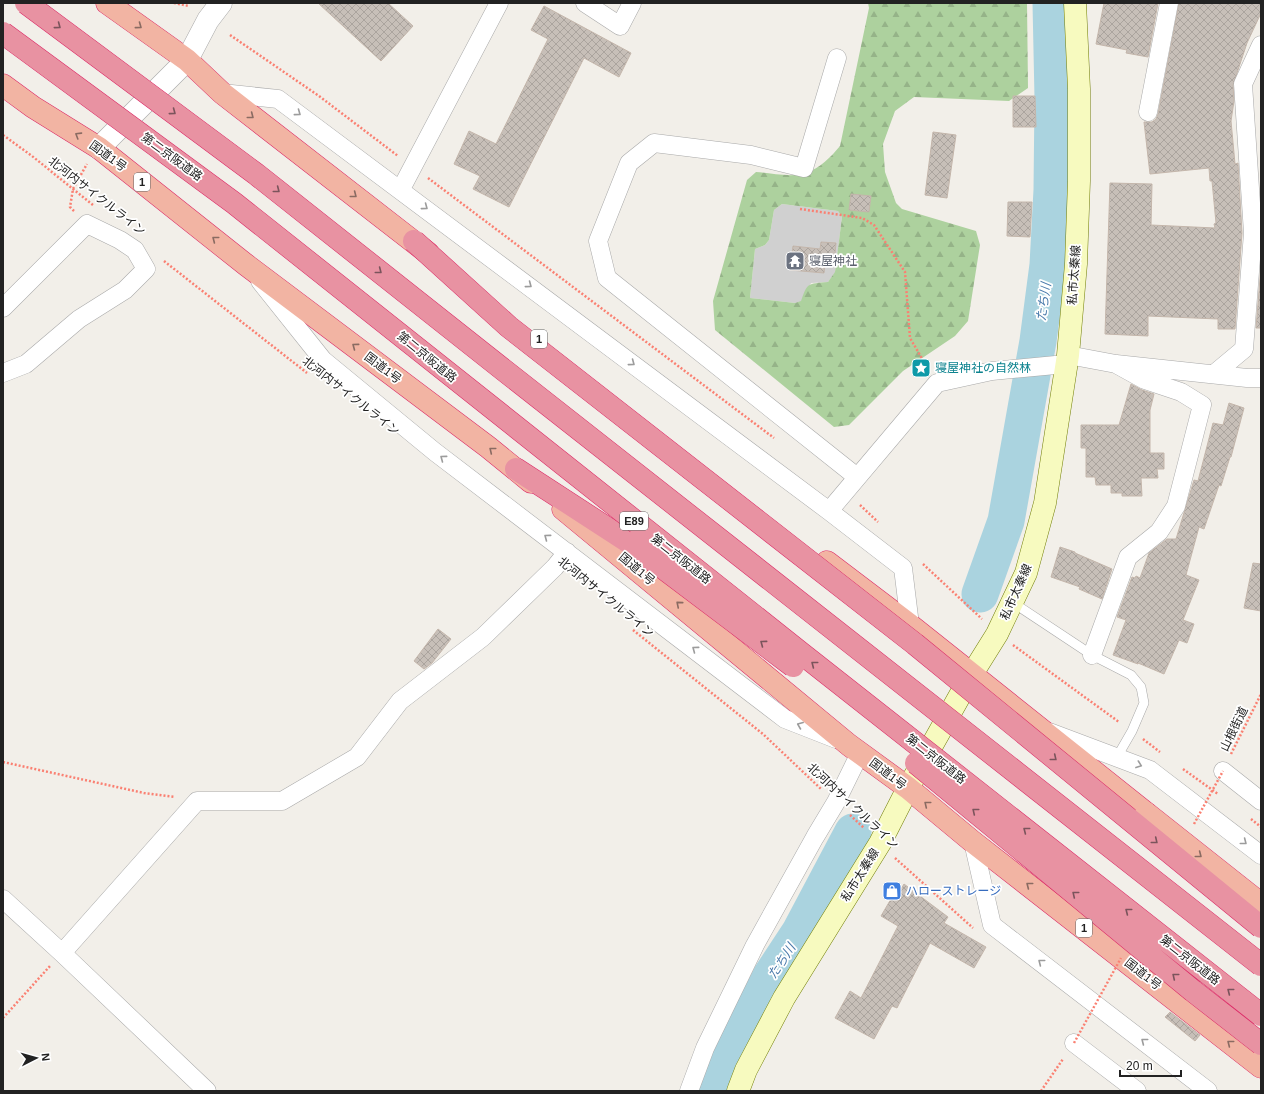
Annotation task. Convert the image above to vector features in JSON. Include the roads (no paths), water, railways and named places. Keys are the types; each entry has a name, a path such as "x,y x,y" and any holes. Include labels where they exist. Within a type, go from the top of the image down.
{"highway":[{"path":"26,3 256,174 1261,965"},
{"name":"1","path":"108,3 187,60 222,93 910,625 1261,904"},
{"name":"第二京阪道路","path":"3,33 234,203 788,644 1261,1015"},
{"name":"国道1号","path":"3,85 33,107 100,148 245,264 488,447 855,749 908,788 973,842 1261,1067"},
{"path":"414,241 510,327 915,644 1261,927"},
{"path":"516,470 630,543 864,719 1193,991 1261,1044"}],"main road":[{"name":"私市太秦線","path":"738,1091 746,1070 784,998 880,844 908,788 972,674 997,634 1026,573 1045,503 1067,359 1076,264 1079,181 1079,89 1075,3"}],"street":[{"path":"100,148 187,60 208,20 221,3"},
{"path":"401,189 499,3"},
{"path":"585,3 620,26 632,3"},
{"path":"1148,112 1169,3"},
{"path":"1214,374 1244,349 1255,295 1253,233 1256,192 1243,84 1261,45"},
{"path":"837,58 804,168 751,155 654,143 629,164 598,241 607,278 857,477"},
{"path":"3,91 33,107"},
{"path":"222,93 278,99 401,189 830,511 903,568 910,625"},
{"path":"3,308 87,224 120,240 134,250 146,269 125,290 80,319 26,364 3,373"},
{"path":"245,264 323,360 435,452 785,718 855,749 836,802 814,837 755,945 705,1048 689,1091"},
{"path":"830,511 937,383 992,371 1067,359 1247,378 1261,378"},
{"path":"1092,655 1128,558 1159,532 1176,506 1202,406 1182,392 1145,380 1116,364"},
{"path":"62,952 198,801 282,801 357,756 400,701 483,637 555,567 567,552"},
{"path":"1037,727 1150,770 1261,855"},
{"path":"1226,764 1261,801"},
{"path":"973,842 992,924 1208,1091"},
{"path":"3,899 62,952 207,1091"},
{"path":"1074,1044 1137,1091"}],"lane":[{"path":"1012,602 1092,655 1131,676 1141,687 1144,703 1132,731 1117,757"}],"waterway":[{"name":"たち川","path":"980,594 1006,521 1038,341 1048,265 1052,190 1053,98 1051,3"},
{"name":"たち川","path":"713,1091 771,976 800,932 853,832"}],"place":[{"name":"寝屋神社","path":"795,261"},
{"name":"寝屋神社の自然林","path":"921,368"},
{"name":"ハローストレージ","path":"892,891"}]}
